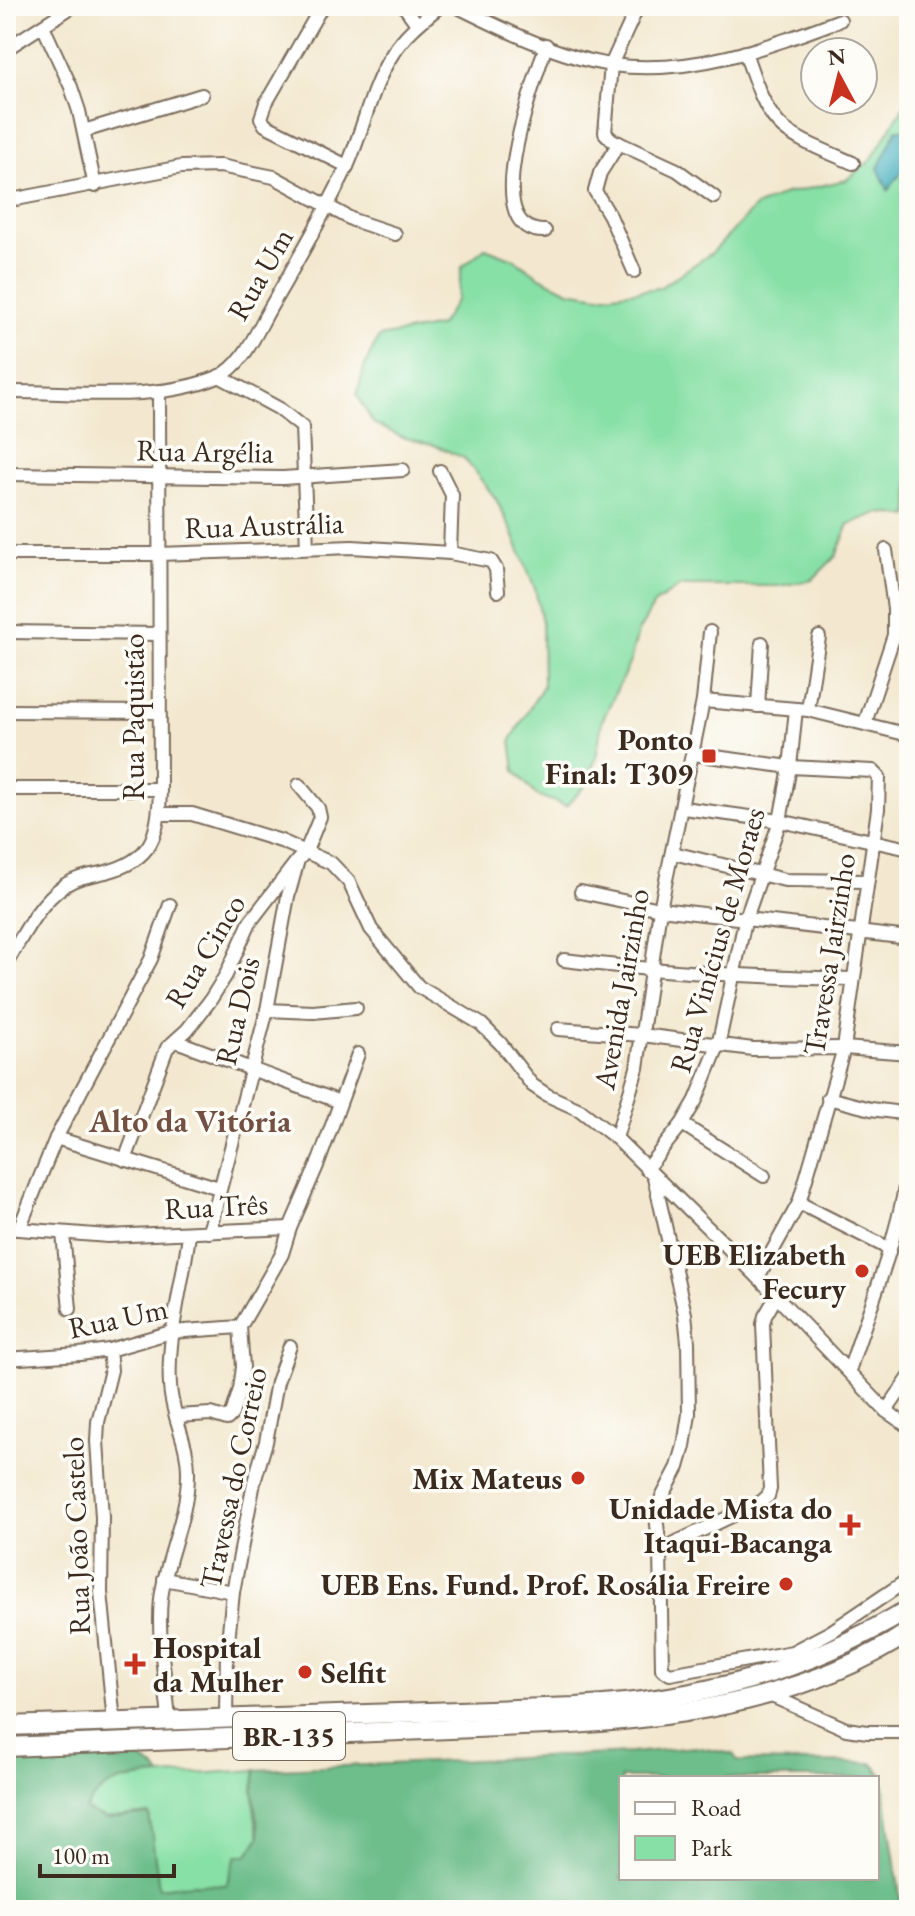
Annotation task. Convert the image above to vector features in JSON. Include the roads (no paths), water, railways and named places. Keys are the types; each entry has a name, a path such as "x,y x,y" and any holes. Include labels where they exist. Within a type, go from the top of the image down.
{"highway":[{"name":"BR-135","path":"6,1726 576,1707 641,1701 718,1687 776,1672 853,1642 909,1609"},
{"name":"BR-135","path":"6,1747 611,1722 689,1712 767,1694 836,1670 909,1632"},
{"path":"776,1672 792,1652"},
{"path":"388,1732 390,1719 432,1711"},
{"path":"311,1735 354,1726 357,1723 356,1713"}],"street":[{"path":"6,49 73,6"},
{"path":"322,6 266,103 261,118 265,125 347,166"},
{"path":"404,6 417,24"},
{"name":"Rua Um","path":"6,392 159,391 186,386 229,371 247,349 328,207 385,66 417,24 440,6"},
{"path":"456,6 546,45 611,65 654,67 707,61 745,52 840,20"},
{"path":"638,6 611,65 604,130 607,136 619,143 677,170 714,197"},
{"path":"43,26 71,87 95,186"},
{"path":"545,231 531,230 522,224 512,196 511,171 546,45"},
{"path":"745,52 761,100 773,120 798,139 853,163"},
{"path":"84,131 202,95"},
{"path":"619,143 600,173 595,191 610,216 634,271"},
{"path":"6,201 181,167 220,166 274,177 353,220 395,234"},
{"path":"219,376 278,408 301,426 307,548"},
{"name":"Rua Paquistão","path":"6,964 38,913 63,886 125,867 140,858 152,841 159,814 160,789 159,391"},
{"name":"Rua Argélia","path":"6,474 303,477 403,470"},
{"path":"440,471 452,495 450,553"},
{"name":"Rua Austrália","path":"6,554 159,554 352,547 450,553 491,561 496,569 498,591"},
{"path":"865,723 894,635 894,609 886,550"},
{"path":"6,632 159,634"},
{"name":"Avenida Jairzinho","path":"616,1138 637,1068 660,909 703,701 710,632"},
{"name":"Rua Vinícius de Moraes","path":"650,1173 696,1100 718,1046 745,921 780,821 819,637"},
{"path":"758,706 762,643"},
{"path":"703,701 802,710 909,735"},
{"path":"6,711 158,712"},
{"path":"693,754 790,767"},
{"name":"Travessa Jairzinho","path":"758,1277 799,1203 844,1048 879,783 877,773 873,771 790,767"},
{"path":"299,785 318,808 320,817 302,855"},
{"path":"6,789 160,789"},
{"path":"683,808 780,821 909,849"},
{"path":"159,814 192,814 281,841 302,855 331,863 345,876 371,929 419,987 481,1024 508,1052 532,1085 580,1110 616,1138 758,1277 886,1411 909,1427"},
{"path":"673,853 785,880 866,881"},
{"name":"Rua Dois","path":"209,1232 267,1010 286,908 302,855"},
{"name":"Rua Cinco","path":"125,1160 167,1048 218,989 250,922 302,855"},
{"path":"581,892 660,909 745,921 909,938"},
{"path":"13,1228 56,1138 151,959 170,905"},
{"path":"564,960 733,976 853,979"},
{"path":"267,1010 313,1012 356,1008"},
{"path":"558,1029 642,1035 753,1049 844,1048 909,1053"},
{"path":"176,1041 340,1102"},
{"name":"Rua Três","path":"13,1228 108,1236 290,1228 301,1207 358,1054"},
{"path":"828,1098 871,1109 909,1114"},
{"path":"682,1124 764,1176"},
{"path":"56,1138 219,1188"},
{"path":"849,1371 890,1249 906,1187 909,1160"},
{"path":"650,1173 685,1314 689,1414 678,1467 658,1505 656,1516 660,1550 661,1665 665,1672 670,1674 792,1652 832,1631 909,1579"},
{"path":"799,1203 890,1249"},
{"path":"176,1416 211,1414 230,1418 240,1389 243,1367 240,1327 282,1254 290,1228"},
{"path":"63,1233 70,1309"},
{"path":"169,1720 161,1613 164,1579 188,1486 188,1462 170,1388 171,1332 185,1273 189,1234"},
{"path":"660,1550 768,1496 763,1324 776,1297"},
{"name":"Rua Um","path":"6,1359 47,1358 109,1350 171,1332 240,1327"},
{"name":"Travessa do Correio","path":"226,1718 227,1651 233,1592 277,1382 290,1346"},
{"name":"Rua João Castelo","path":"109,1350 111,1370 98,1422 97,1441 102,1517 101,1592 114,1722"},
{"path":"886,1411 909,1378"},
{"path":"164,1579 233,1592"},
{"path":"767,1694 846,1729 909,1732"}],"water":[{"path":"897,129 909,129 909,163 888,190 878,168"}],"place":[{"name":"Ponto Final: T309","path":"709,756"},
{"name":"UEB Elizabeth Fecury","path":"862,1271"},
{"name":"Mix Mateus","path":"578,1478"},
{"name":"Unidade Mista do Itaqui-Bacanga","path":"850,1525"},
{"name":"UEB Ens. Fund. Prof. Rosália Freire","path":"786,1584"},
{"name":"Hospital da Mulher","path":"135,1664"},
{"name":"Selfit","path":"305,1672"}],"district":[{"name":"Alto da Vitória","path":"190,1121"}]}
